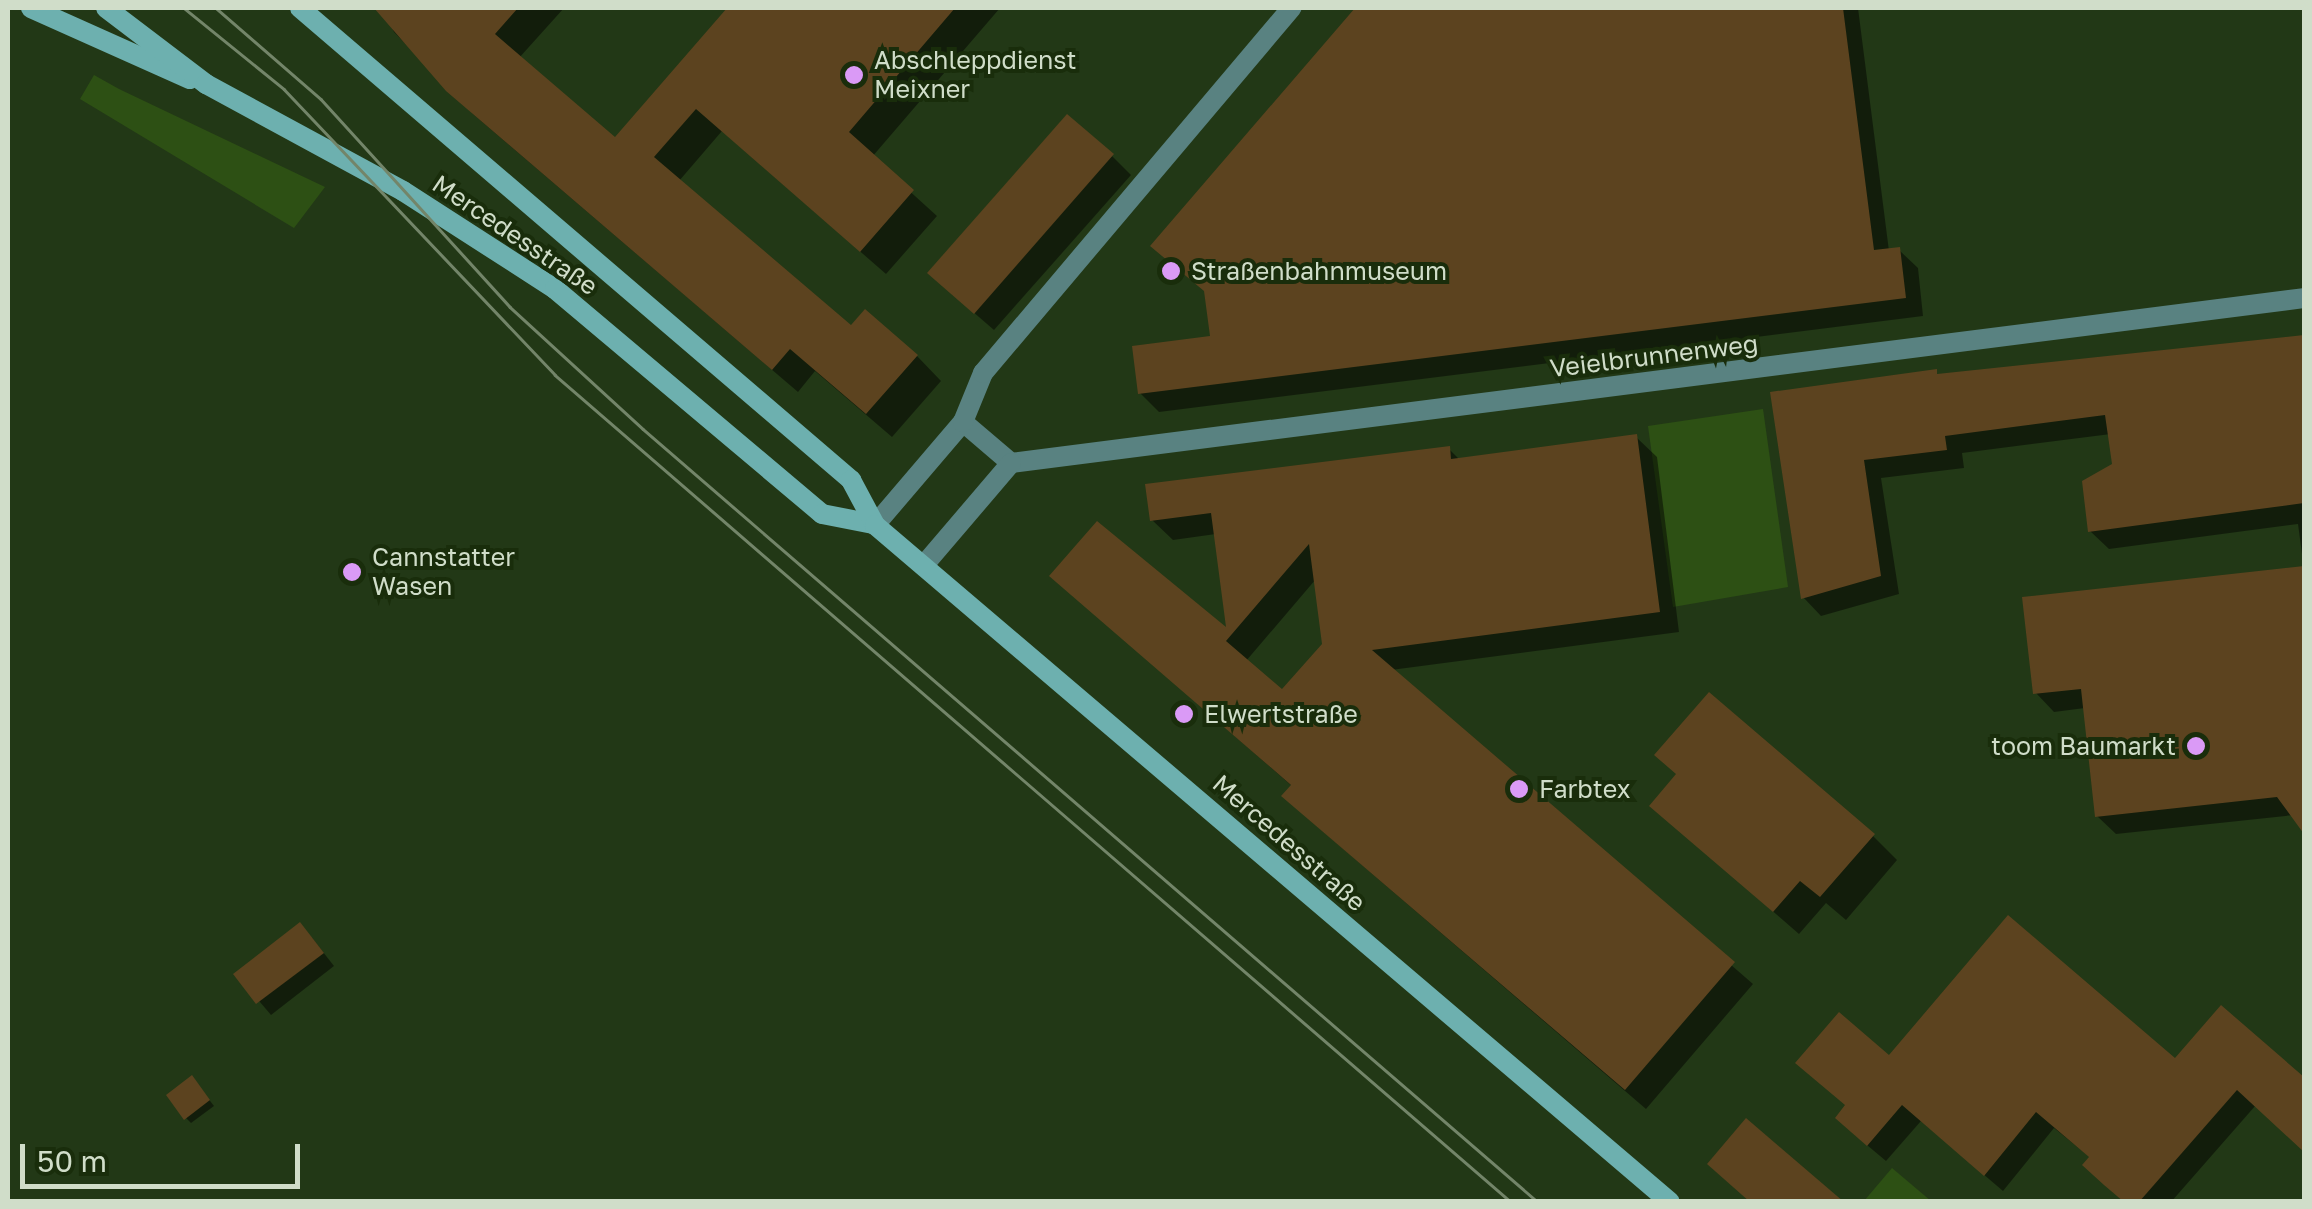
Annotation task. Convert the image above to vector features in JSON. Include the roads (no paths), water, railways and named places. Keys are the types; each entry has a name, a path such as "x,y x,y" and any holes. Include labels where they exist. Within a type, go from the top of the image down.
{"main road":[{"path":"31,8 156,68 206,84"},
{"name":"Mercedesstraße","path":"106,8 206,84 480,238 592,317 822,514 875,525"},
{"name":"Mercedesstraße","path":"300,8 852,480 875,525 1670,1202"}],"street":[{"path":"875,525 963,422 983,373 1291,8"},
{"name":"Veielbrunnenweg","path":"1010,463 2304,298"},
{"path":"924,565 1010,463 963,422"}],"tram line":[{"path":"184,8 284,89 555,375 1511,1202"},
{"path":"216,8 321,99 510,307 643,429 1538,1202"},
{"path":"1171,271 1175,267"}],"place":[{"name":"Abschleppdienst Meixner","path":"854,75"},
{"name":"Straßenbahnmuseum","path":"1171,271"},
{"name":"Cannstatter Wasen","path":"352,572"},
{"name":"Elwertstraße","path":"1184,714"},
{"name":"toom Baumarkt","path":"2196,746"},
{"name":"Farbtex","path":"1519,789"}]}
